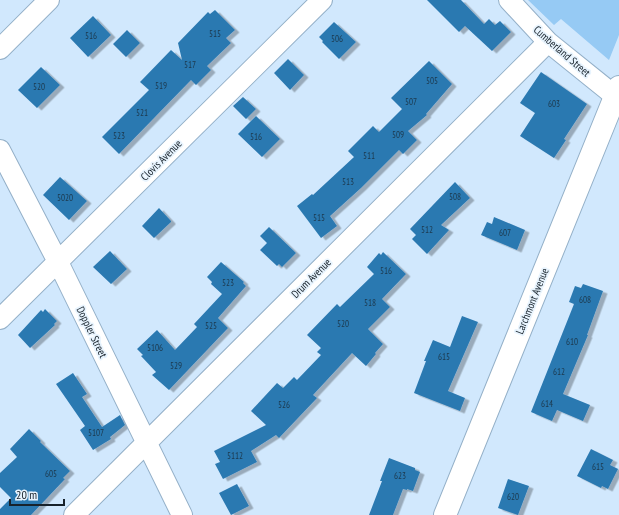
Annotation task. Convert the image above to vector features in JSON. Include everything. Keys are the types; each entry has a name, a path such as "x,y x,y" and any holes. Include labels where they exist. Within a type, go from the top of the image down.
{"street":[{"path":"0,49 49,0"},
{"name":"Clovis Avenue","path":"0,319 322,0"},
{"name":"Cumberland Street","path":"509,0 548,42 618,94"},
{"name":"Drum Avenue","path":"74,515 548,42"},
{"name":"Larchmont Avenue","path":"445,515 618,94"},
{"name":"Doppler Street","path":"0,150 58,262 182,515"}],"shaded area":[{"path":"528,0 619,0 619,35 609,60 561,19 554,25"}],"building":[{"path":"427,0 461,0 484,24 489,19 495,25 500,21 511,32 492,51 465,26 459,32"},
{"path":"215,10 235,30 226,38 231,43 207,66 211,70 196,85 191,80 119,154 102,137 149,90 140,82 171,50 182,60 178,43 208,12 210,14"},
{"path":"93,16 111,35 88,57 70,38"},
{"path":"334,22 356,42 339,59 319,37"},
{"path":"127,30 140,43 126,57 113,44"},
{"path":"288,59 304,75 290,90 274,73"},
{"path":"429,61 452,84 426,114 427,115 408,131 417,140 403,154 399,150 330,216 337,226 321,238 297,206 312,194 313,195 354,157 348,151 373,126 379,132 402,109 391,98"},
{"path":"41,67 60,85 37,108 18,90"},
{"path":"541,72 587,104 564,139 566,140 554,158 520,136 535,113 520,103"},
{"path":"243,97 256,109 246,119 233,106"},
{"path":"256,116 280,139 262,157 238,134"},
{"path":"60,177 87,201 69,220 43,195"},
{"path":"455,182 470,198 441,225 449,230 427,254 412,239 416,235 410,229"},
{"path":"159,208 171,222 154,238 142,226"},
{"path":"494,217 525,230 517,250 481,235 487,222 492,224"},
{"path":"269,227 296,253 282,267 279,264 277,266 260,250 267,243 260,236"},
{"path":"110,251 127,269 111,284 93,267"},
{"path":"383,252 406,274 382,299 390,307 368,329 383,344 375,353 376,354 366,366 352,353 313,395 317,398 279,438 276,435 251,451 257,462 223,479 215,464 220,462 214,451 266,425 251,411 277,383 283,388 294,377 297,380 321,355 317,352 321,348 307,335 337,304 340,307 374,274 367,267 379,253 381,255"},
{"path":"221,262 244,282 243,283 246,286 218,318 228,328 169,390 152,375 156,372 141,356 143,355 137,349 157,330 175,350 197,327 194,324 222,294 211,284 212,282 207,277"},
{"path":"583,284 603,291 588,335 563,394 590,405 583,421 557,410 552,421 531,412 574,304 569,302 575,286 581,288"},
{"path":"45,309 57,321 54,324 55,325 30,348 18,335 41,310 43,312"},
{"path":"462,316 478,322 448,391 465,398 460,411 414,393 426,361 424,361 433,340 450,347"},
{"path":"73,373 87,394 82,397 102,427 120,415 125,425 110,437 111,439 93,450 80,430 85,426 56,384"},
{"path":"29,429 41,441 40,442 70,471 63,478 65,479 31,515 0,515 0,509 11,498 0,487 0,473 17,457 10,449"},
{"path":"591,449 613,460 610,465 618,469 608,489 602,486 601,488 577,476"},
{"path":"389,458 415,468 415,470 420,472 413,491 403,489 393,515 369,515 382,481 380,481"},
{"path":"508,479 529,486 518,515 498,508"},
{"path":"237,484 249,506 231,515 219,493"}]}
